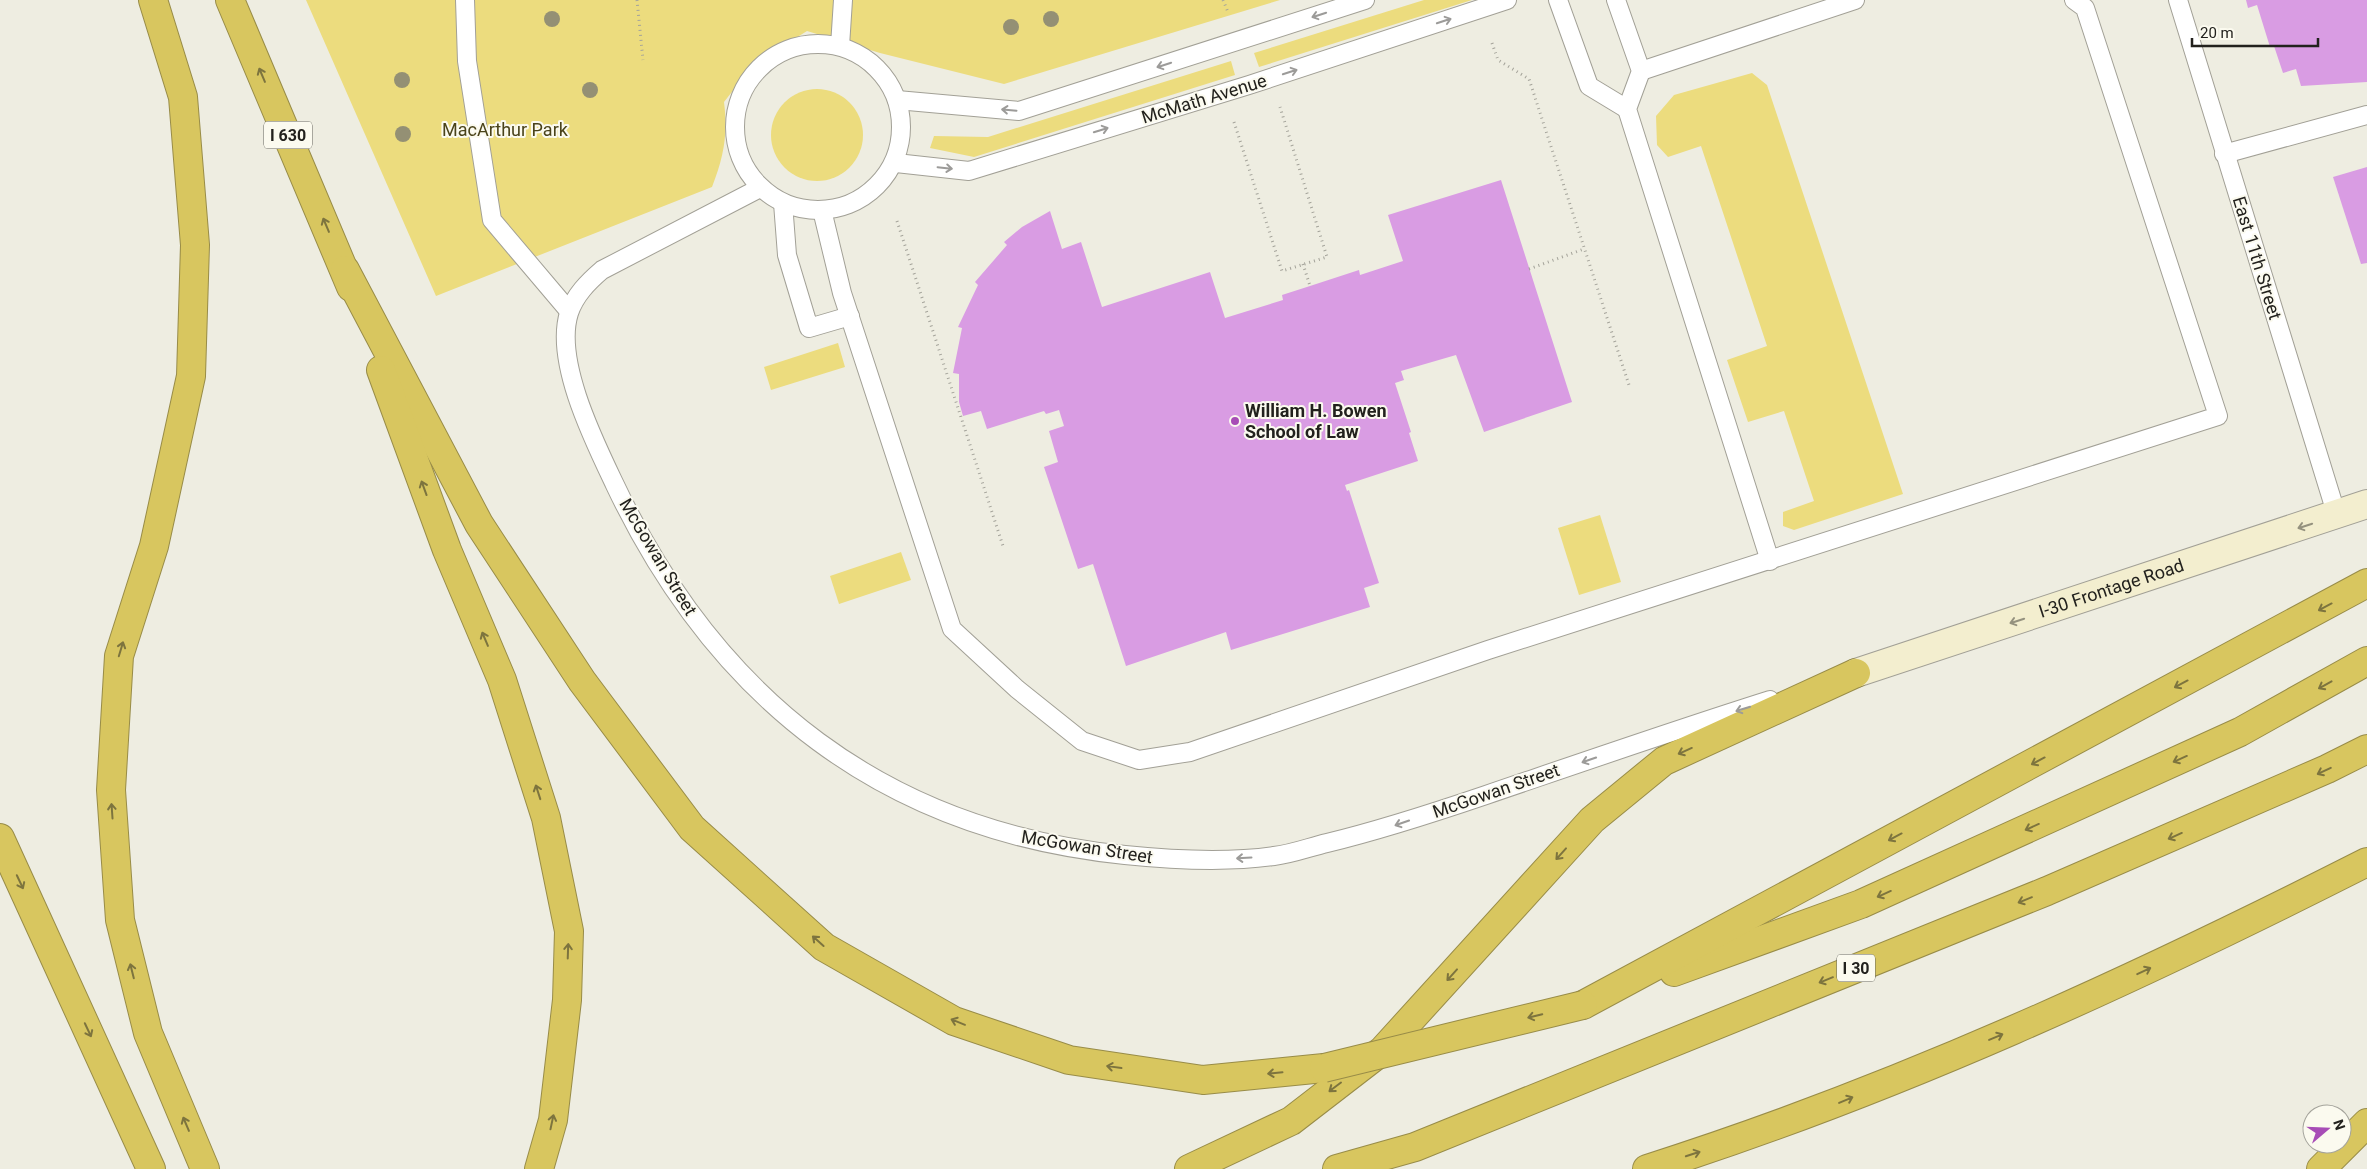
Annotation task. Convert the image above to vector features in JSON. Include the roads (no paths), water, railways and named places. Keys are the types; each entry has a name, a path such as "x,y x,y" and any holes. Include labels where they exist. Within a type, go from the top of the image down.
{"highway":[{"path":"153,0 183,97 195,246 191,376 154,546 119,656 111,790 120,920 145,1024 205,1169"},
{"name":"I 630","path":"230,0 345,270"},
{"path":"345,270 447,550 502,680 546,818 568,930 567,1000 553,1120 539,1169"},
{"path":"345,270 479,524 582,681 692,828 824,947 954,1021 1069,1060 1203,1080 1324,1068 1583,1005 1862,904 2240,732 2367,661"},
{"path":"1583,1005 2367,583"},
{"path":"1189,1169 1291,1121 1383,1050 1592,820 1664,761 1856,673"},
{"name":"I 30","path":"1337,1169 1415,1147 2047,891 2327,769 2367,748"},
{"path":"0,838 151,1169"},
{"path":"1647,1169 1832,1106 2029,1023 2236,929 2367,862"},
{"path":"2321,1169 2367,1123"}],"main road":[{"name":"I-30 Frontage Road","path":"1856,673 2337,516 2367,504"}],"lane":[{"path":"465,0 468,61 492,220 569,311"},
{"path":"840,46 843,0"},
{"path":"897,100 1019,111 1365,0"},
{"name":"McMath Avenue","path":"896,163 969,171 1249,85 1507,0"},
{"path":"1558,0 1588,86 1627,108"},
{"path":"1616,0 1641,71 1627,108 1770,560"},
{"path":"1641,71 1855,0"},
{"path":"822,210 850,316 952,629 1017,689 1082,742 1140,760 1199,749 1488,650 2218,416 2085,8 2074,0"},
{"name":"East 11th Street","path":"2178,0 2337,516"},
{"path":"812,44 840,46 865,58 884,76 897,100 901,128 896,163 884,179 863,197 838,208 810,211 783,204 760,188 744,165 735,139 736,111 746,85 763,64 786,50 812,44"},
{"path":"2224,154 2367,115"},
{"name":"McGowan Street","path":"760,188 602,270 582,288 569,311 566,328 566,362 592,437 631,518 677,596 720,651 768,702 823,746 882,784 950,815 1021,838 1094,852 1182,861 1274,856 1388,828 1676,730 1856,673"},
{"path":"783,204 787,255 809,328 850,316"}],"place":[{"name":"William H. Bowen School of Law","path":"1235,421"}],"park label":[{"name":"MacArthur Park","path":"505,130"}]}
